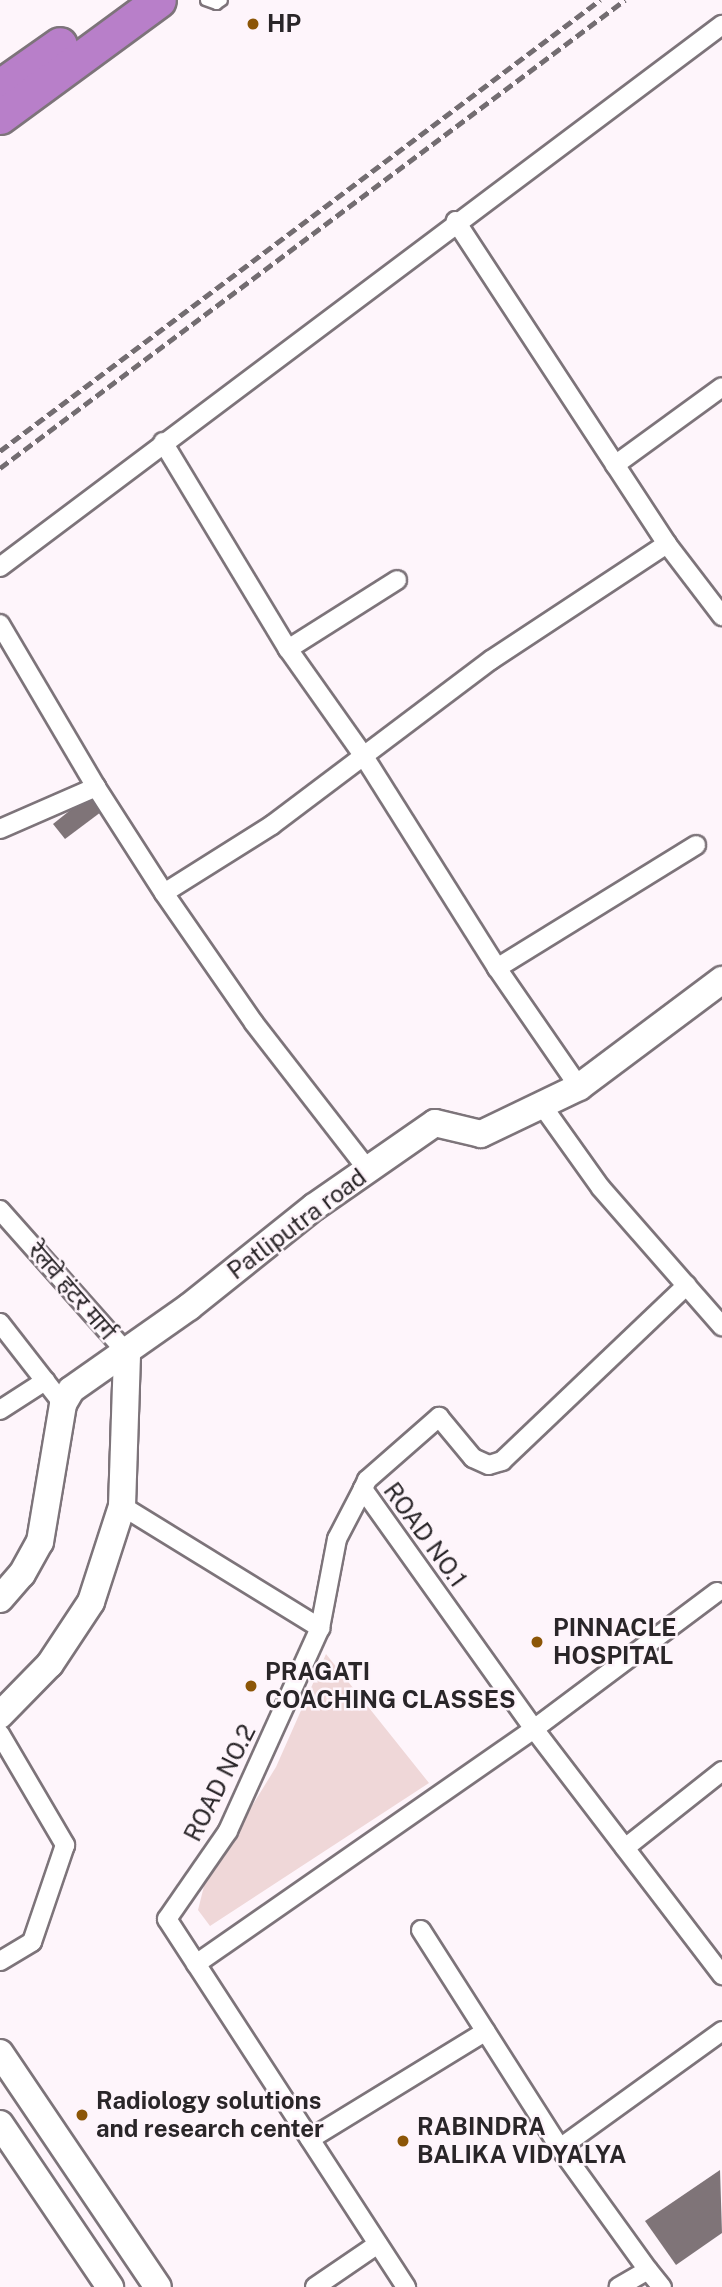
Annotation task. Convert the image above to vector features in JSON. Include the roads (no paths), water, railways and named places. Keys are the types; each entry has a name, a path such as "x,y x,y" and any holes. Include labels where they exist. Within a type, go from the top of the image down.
{"highway":[{"path":"0,93 121,0"},
{"path":"0,93 159,0"}],"street":[{"path":"0,567 456,221 722,25"},
{"path":"456,221 667,544 722,615"},
{"path":"615,465 722,387"},
{"path":"163,442 288,649 363,755 497,968 579,1087"},
{"path":"164,893 272,825 491,660 667,544"},
{"path":"288,649 397,580"},
{"path":"0,624 96,787 164,893 254,1023 368,1170"},
{"path":"0,829 96,787"},
{"path":"497,968 696,845"},
{"name":"Patliputra road","path":"63,1405 71,1390 127,1353 368,1170 435,1123 481,1134 579,1087 722,980"},
{"path":"541,1104 601,1188 722,1326"},
{"name":"रेलवे हंटर मार्ग","path":"0,1210 127,1353 122,1506 91,1602 50,1664 0,1714"},
{"path":"363,1489 367,1480 439,1417 474,1458 489,1465 502,1461 687,1285"},
{"path":"0,1599 22,1574 40,1542 63,1405 3,1331"},
{"path":"0,1410 45,1381"},
{"name":"ROAD NO.1","path":"320,1628 337,1539 363,1489 534,1728 719,1966"},
{"path":"122,1506 320,1628"},
{"path":"196,1964 534,1728 717,1592"},
{"name":"ROAD NO.2","path":"320,1628 228,1831 167,1919 406,2287"},
{"path":"0,1734 65,1845 32,1942 0,1961"},
{"path":"625,1848 722,1771"},
{"path":"422,1930 560,2148 662,2287"},
{"path":"310,2138 486,2031"},
{"path":"560,2148 722,2031"},
{"path":"0,2053 158,2287"},
{"path":"0,2124 105,2280 133,2250"},
{"path":"315,2287 378,2244"},
{"path":"618,2287 648,2270"}],"lane":[{"path":"205,0 216,4 222,0"}],"railway":[{"path":"0,451 600,0"},
{"path":"0,468 625,0"}],"place":[{"name":"HP","path":"253,24"},
{"name":"PINNACLE HOSPITAL","path":"537,1642"},
{"name":"PRAGATI COACHING CLASSES","path":"251,1686"},
{"name":"Radiology solutions and research center","path":"82,2115"},
{"name":"RABINDRA BALIKA VIDYALYA","path":"403,2141"}]}
